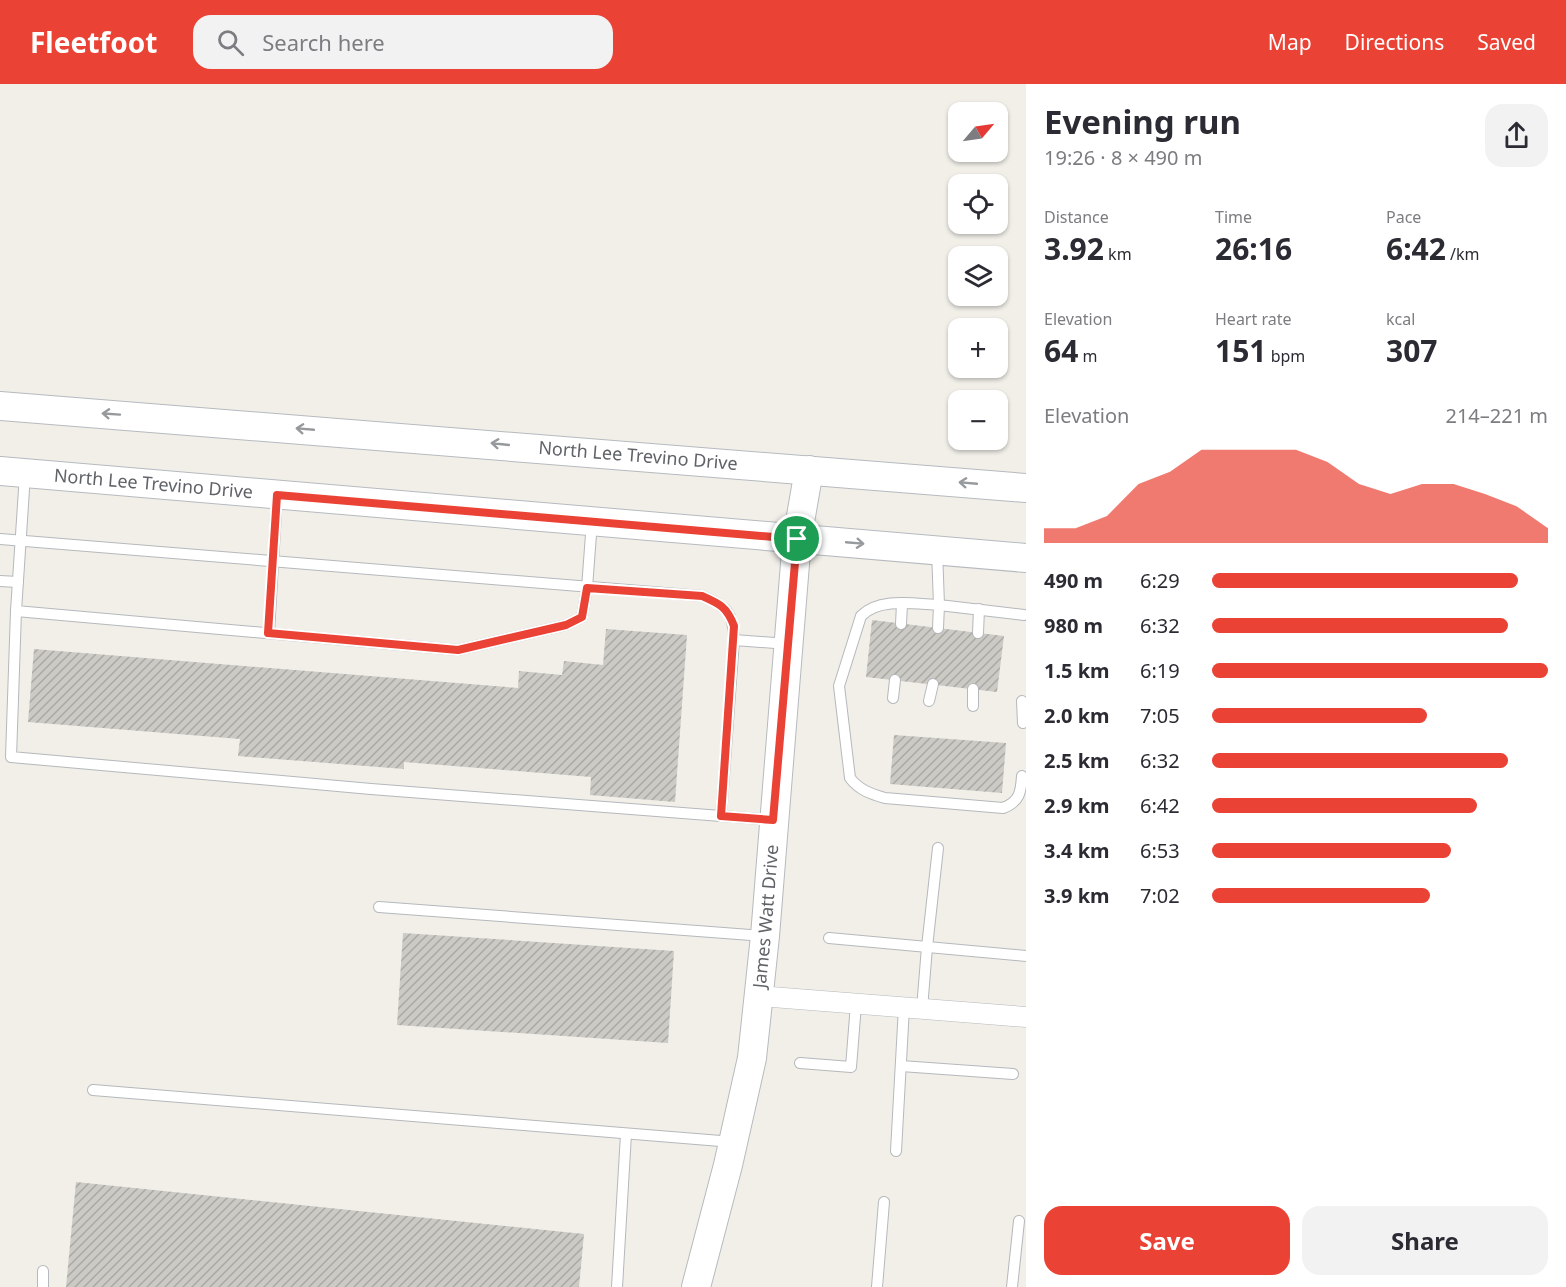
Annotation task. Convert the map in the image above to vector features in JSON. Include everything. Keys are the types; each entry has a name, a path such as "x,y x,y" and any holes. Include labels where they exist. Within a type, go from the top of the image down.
{"main road":[{"name":"North Lee Trevino Drive","path":"0,406 1026,488"},
{"name":"James Watt Drive","path":"696,1287 752,1058 760,996 797,539 809,470"},
{"name":"North Lee Trevino Drive","path":"12,472 1026,558"}],"street":[{"path":"760,996 1026,1017"}],"lane":[{"path":"12,472 20,540 11,757 371,789 773,820"},
{"path":"268,633 277,495"},
{"path":"16,610 458,650 566,625 582,617 587,588 592,521"},
{"path":"0,538 702,596 719,603 729,613 734,626 721,816"},
{"path":"937,550 938,628"},
{"path":"0,581 18,582"},
{"path":"1022,776 1021,790 1017,800 1004,808 885,798 870,794 856,786 850,778 839,686 861,616 869,608 883,604 939,604 1024,615"},
{"path":"901,624 902,604"},
{"path":"978,633 979,609"},
{"path":"734,640 788,644"},
{"path":"893,698 895,680"},
{"path":"929,701 933,684"},
{"path":"973,689 973,706"},
{"path":"1022,701 1023,723"},
{"path":"896,1150 901,1066 927,947 939,848"},
{"path":"379,908 765,936"},
{"path":"829,938 1026,956"},
{"path":"800,1062 851,1067 856,1004"},
{"path":"901,1066 1013,1074"},
{"path":"93,1090 733,1142"},
{"path":"617,1287 626,1134"},
{"path":"877,1287 884,1202"},
{"path":"1012,1287 1019,1221"},
{"path":"43,1271 43,1287"}],"building":[{"path":"872,620 1004,636 997,692 866,677"},
{"path":"606,629 687,635 675,802 590,795 591,777 404,762 404,769 238,756 240,739 28,722 34,649 518,688 519,671 562,675 564,661 603,665"},
{"path":"894,735 1006,743 1002,793 890,784"},
{"path":"403,933 674,951 668,1043 397,1025"},
{"path":"76,1182 584,1234 579,1287 66,1287"}],"route":[{"path":"277,495 797,539 773,820 721,816 734,626 729,613 719,603 702,596 587,588 582,617 566,625 458,650 268,633 277,495"}]}
